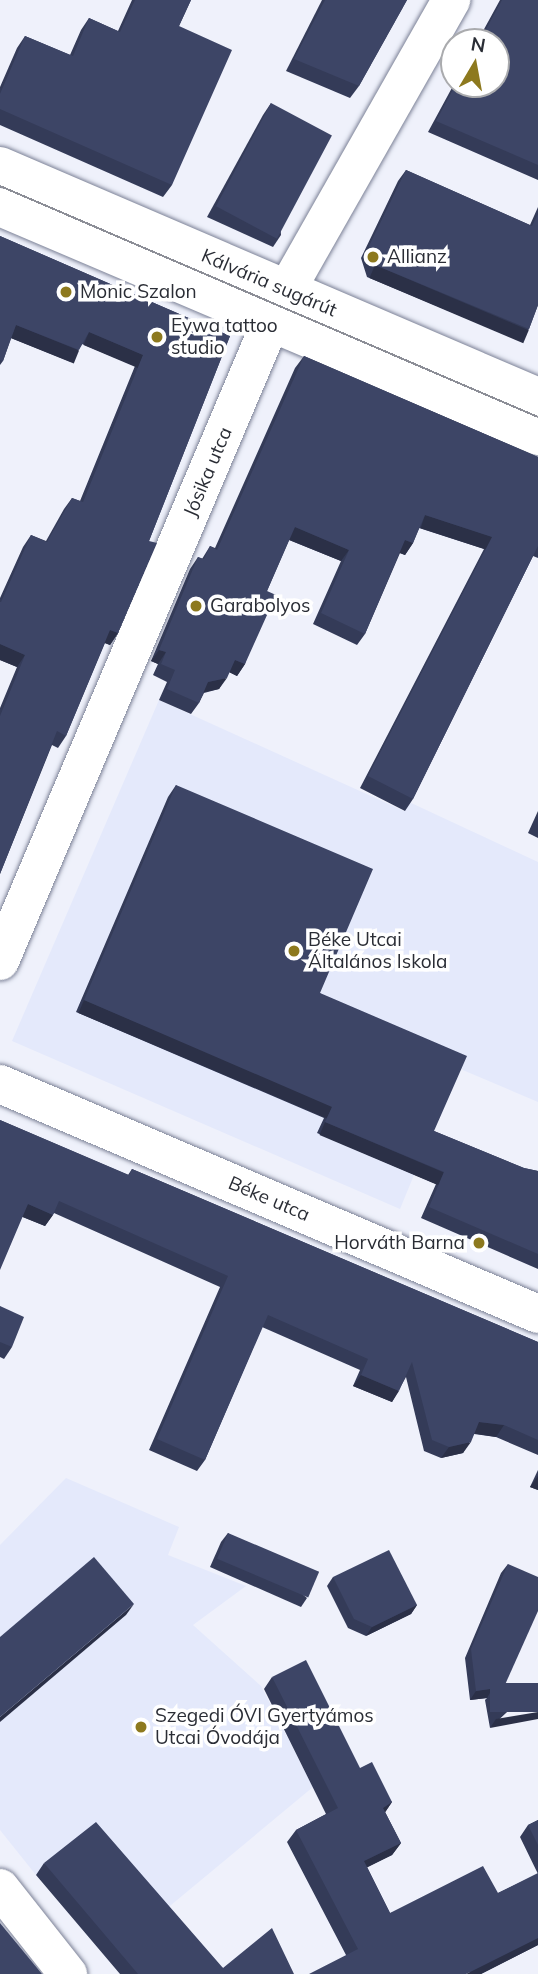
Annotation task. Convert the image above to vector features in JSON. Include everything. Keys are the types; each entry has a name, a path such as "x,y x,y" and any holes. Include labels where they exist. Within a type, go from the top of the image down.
{"street":[{"name":"Jósika utca","path":"0,961 279,306 451,0"},
{"name":"Kálvária sugárút","path":"0,166 538,436"},
{"name":"Kálvária sugárút","path":"0,207 538,397"},
{"name":"Béke utca","path":"0,1084 538,1314"},
{"path":"0,1888 68,1974"}],"shaded area":[{"name":"Béke Utcai Általános Iskola","path":"159,700 404,811 409,802 538,862 538,1102 458,1068 400,1209 12,1041"},
{"name":"Szegedi ÓVI Gyertyámos Utcai Óvodája","path":"66,1478 179,1527 168,1555 246,1586 193,1625 261,1686 313,1787 159,1915 88,1834 36,1875 0,1830 0,1545"}],"building":[{"path":"135,0 191,0 179,26 232,50 172,185 0,109 0,94 25,36 73,56 89,18 120,32"},
{"path":"325,0 407,0 359,86 294,59"},
{"path":"502,0 538,0 538,165 436,121 448,98 510,98 510,28 487,28"},
{"path":"271,103 332,135 277,239 216,206"},
{"path":"406,170 532,226 538,214 538,305 529,329 375,265 369,246"},
{"path":"0,236 230,336 149,541 157,543 118,633 110,630 66,736 57,731 0,874 0,716 25,655 0,644 0,602 31,535 47,542 72,498 83,502 143,355 89,332 79,350 16,325 3,361 0,360"},
{"path":"304,356 538,457 538,546 413,799 368,776 492,537 425,515 413,543 405,540 365,634 321,613 349,550 295,527 267,591 276,595 245,664 235,660 227,678 208,682 199,703 167,689 175,670 161,664 166,652 159,650 198,557 204,559 210,546 217,550"},
{"path":"176,785 373,869 320,993 467,1056 434,1131 524,1168 538,1171 538,1254 429,1207 444,1172 325,1122 332,1107 84,1000"},
{"path":"0,1120 129,1175 132,1169 538,1342 538,1440 504,1425 479,1422 471,1442 449,1447 432,1440 412,1362 399,1391 361,1375 368,1359 268,1315 205,1460 157,1439 228,1276 59,1201 53,1215 28,1204 0,1270"},
{"path":"0,1306 24,1317 12,1347 0,1342"},
{"path":"228,1533 319,1572 308,1597 217,1559"},
{"path":"389,1550 417,1605 372,1627 354,1619 333,1577"},
{"path":"94,1557 134,1604 0,1717 0,1637"},
{"path":"508,1564 538,1577 538,1611 504,1687 476,1691 471,1649"},
{"path":"306,1660 360,1768 372,1762 392,1802 383,1808 401,1843 364,1861 390,1913 483,1866 498,1893 538,1873 538,1938 466,1974 309,1974 358,1949 296,1830 338,1808 272,1677"},
{"path":"490,1683 538,1683 538,1712 490,1712"},
{"path":"538,1820 538,1845 528,1825"},
{"path":"96,1822 223,1968 272,1928 294,1974 138,1974 44,1863"},
{"path":"0,1923 42,1974 0,1974"}],"tram line":[{"path":"0,186 538,417"}],"place":[{"name":"Allianz","path":"373,257"},
{"name":"Monic Szalon","path":"66,292"},
{"name":"Eywa tattoo studio","path":"157,337"},
{"name":"Garabolyos","path":"196,606"},
{"name":"Béke Utcai Általános Iskola","path":"294,951"},
{"name":"Horváth Barna","path":"479,1243"},
{"name":"Szegedi ÓVI Gyertyámos Utcai Óvodája","path":"141,1727"}]}
